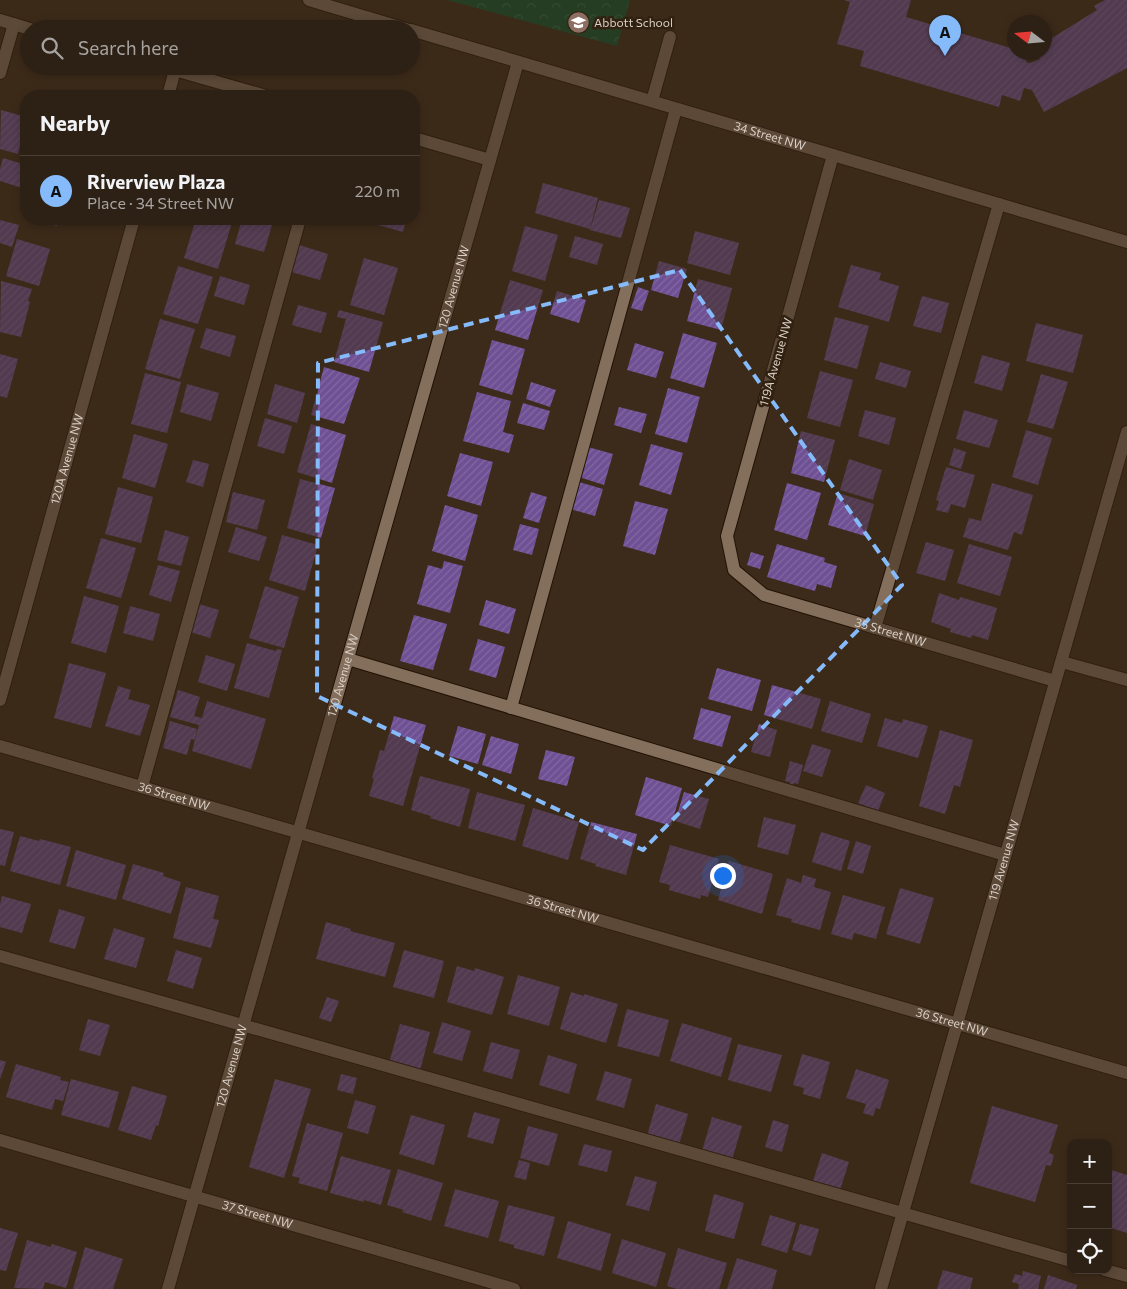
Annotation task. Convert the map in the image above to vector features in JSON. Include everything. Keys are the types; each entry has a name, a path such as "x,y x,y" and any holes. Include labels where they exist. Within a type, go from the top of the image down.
{"street":[{"path":"309,0 376,20"},
{"path":"0,20 20,26"},
{"path":"0,73 14,24"},
{"name":"34 Street NW","path":"420,33 1127,242"},
{"path":"652,101 670,37"},
{"name":"120 Avenue NW","path":"168,1289 518,62"},
{"path":"170,90 174,75"},
{"path":"192,75 245,90"},
{"path":"511,708 676,109"},
{"path":"420,140 490,160"},
{"name":"119A Avenue NW","path":"734,570 727,536 833,155"},
{"path":"875,628 999,204"},
{"name":"120A Avenue NW","path":"0,700 132,225"},
{"path":"142,788 298,225"},
{"name":"119 Avenue NW","path":"881,1289 1127,432"},
{"name":"35 Street NW","path":"734,570 764,595 1055,681"},
{"path":"348,659 1005,855"},
{"path":"1062,662 1127,680"},
{"name":"36 Street NW","path":"0,746 1127,1073"},
{"path":"0,956 1067,1259"},
{"name":"37 Street NW","path":"0,1140 514,1289"},
{"path":"1112,1272 1127,1276"}],"highlighted area":[{"path":"680,270 902,585 643,850 317,696 318,363"}],"green space":[{"name":"Abbott School","path":"447,0 630,0 617,46"}],"building":[{"path":"844,0 911,0 906,17 1007,47 1007,60 1027,60 1026,62 1030,63 1038,60 1052,60 1052,38 1097,10 1094,6 1105,0 1127,0 1127,68 1044,112 1032,90 1024,88 1020,101 1002,95 999,107 860,66 864,51 837,44 850,2"},
{"path":"1,110 20,115 20,145 18,154 0,149"},
{"path":"3,158 20,163 20,187 0,181 0,169"},
{"path":"543,183 598,198 590,229 535,213"},
{"path":"599,200 630,208 621,238 590,230"},
{"path":"0,220 19,225 12,247 0,243"},
{"path":"194,225 231,225 218,269 184,258"},
{"path":"240,225 272,225 264,252 235,244"},
{"path":"378,225 405,225 403,232"},
{"path":"525,226 558,235 545,281 512,271"},
{"path":"695,231 739,243 730,275 687,263"},
{"path":"575,236 603,244 597,265 569,257"},
{"path":"17,239 50,249 39,286 6,276"},
{"path":"299,245 328,254 320,280 291,272"},
{"path":"364,258 398,268 384,315 350,305"},
{"path":"659,261 687,269 678,298 651,290"},
{"path":"851,265 881,273 879,280 899,286 889,322 838,307"},
{"path":"178,266 213,277 198,324 163,314"},
{"path":"220,276 250,285 244,305 214,296"},
{"path":"698,279 732,288 721,330 687,321"},
{"path":"510,280 543,290 528,340 495,330"},
{"path":"1,281 32,289 21,337 0,332"},
{"path":"638,287 649,291 642,311 631,308"},
{"path":"557,291 586,300 579,323 550,314"},
{"path":"922,296 949,303 941,333 913,326"},
{"path":"298,305 327,313 321,333 292,325"},
{"path":"339,310 383,322 369,372 334,362 346,319 337,317"},
{"path":"835,317 869,326 857,369 824,360"},
{"path":"160,319 195,329 180,379 145,369"},
{"path":"1036,323 1083,335 1073,373 1026,361"},
{"path":"206,328 236,336 230,357 200,348"},
{"path":"683,333 717,343 704,388 670,378"},
{"path":"492,340 525,349 512,395 479,385"},
{"path":"635,343 664,352 656,378 627,370"},
{"path":"0,354 18,359 7,398 0,396"},
{"path":"982,355 1010,363 1002,391 974,383"},
{"path":"880,362 911,371 906,388 875,379"},
{"path":"324,367 360,378 344,424 311,415"},
{"path":"820,371 853,380 840,427 807,418"},
{"path":"145,373 181,382 167,433 131,424"},
{"path":"1041,374 1068,382 1053,429 1027,422"},
{"path":"531,382 556,390 550,407 526,399"},
{"path":"187,384 219,393 211,421 180,412"},
{"path":"275,384 305,393 297,423 267,414"},
{"path":"668,388 700,397 687,443 655,434"},
{"path":"477,392 511,401 503,432 514,435 509,453 463,441"},
{"path":"523,403 550,411 544,430 517,423"},
{"path":"619,407 647,414 641,433 614,425"},
{"path":"865,410 896,418 889,445 858,436"},
{"path":"964,410 998,420 989,448 956,439"},
{"path":"265,418 292,426 284,454 257,446"},
{"path":"311,424 346,435 332,483 297,472"},
{"path":"1026,430 1052,438 1038,485 1012,477"},
{"path":"801,431 835,440 824,482 791,473"},
{"path":"134,434 168,444 155,488 122,478"},
{"path":"651,444 683,453 671,495 639,485"},
{"path":"588,447 613,454 604,485 579,477"},
{"path":"954,448 966,452 961,469 949,465"},
{"path":"460,453 493,462 481,506 447,496"},
{"path":"849,459 882,470 873,500 840,490"},
{"path":"193,460 209,464 203,487 186,482"},
{"path":"946,467 975,475 965,508 951,504 948,513 936,510 939,501 936,500"},
{"path":"300,479 335,488 321,538 287,528"},
{"path":"579,482 603,489 595,516 570,509"},
{"path":"787,483 821,493 807,540 774,530"},
{"path":"992,483 1033,495 1022,535 1014,532 1008,550 963,537 969,518 981,521"},
{"path":"118,487 153,497 141,543 105,534"},
{"path":"233,492 265,500 257,530 226,522"},
{"path":"531,492 547,497 539,523 523,518"},
{"path":"838,493 874,504 865,536 828,525"},
{"path":"635,501 668,509 655,555 623,546"},
{"path":"445,505 478,515 465,561 432,551"},
{"path":"520,524 539,529 532,555 513,550"},
{"path":"236,527 267,537 259,561 228,552"},
{"path":"165,530 189,537 181,566 157,560"},
{"path":"282,535 318,545 305,591 269,580"},
{"path":"101,538 136,548 121,598 86,588"},
{"path":"926,542 954,550 945,581 916,573"},
{"path":"777,544 825,558 824,562 837,566 831,588 817,584 815,591 767,577"},
{"path":"969,544 1012,557 1000,596 957,583"},
{"path":"751,552 764,556 760,569 747,565"},
{"path":"444,561 463,566 450,613 417,604 428,565 442,569"},
{"path":"158,565 180,571 171,602 149,595"},
{"path":"265,586 299,597 284,648 249,638"},
{"path":"939,593 959,600 960,597 997,608 988,640 972,635 971,638 950,632 951,629 931,622"},
{"path":"84,596 119,606 106,653 71,643"},
{"path":"486,600 516,609 509,634 479,625"},
{"path":"195,603 219,610 210,638 187,631"},
{"path":"130,606 160,614 153,641 123,633"},
{"path":"414,615 447,624 433,670 400,661"},
{"path":"478,639 505,647 496,678 469,670"},
{"path":"247,643 276,651 277,649 282,650 269,698 234,688"},
{"path":"206,655 235,664 227,691 198,682"},
{"path":"69,663 106,673 91,728 54,718"},
{"path":"717,668 761,680 752,711 708,699"},
{"path":"772,685 821,699 812,729 764,715"},
{"path":"118,686 131,690 128,699 150,705 140,736 105,726"},
{"path":"178,690 200,697 194,716 202,718 207,701 266,719 251,769 192,751 199,725 170,717"},
{"path":"830,701 871,714 862,743 821,731"},
{"path":"701,708 731,716 722,747 693,739"},
{"path":"394,716 426,725 403,806 369,796 380,750 384,751"},
{"path":"885,718 902,723 903,719 928,726 918,758 877,746"},
{"path":"170,721 197,729 195,740 191,739 187,755 163,748"},
{"path":"759,724 777,730 770,757 751,752"},
{"path":"458,726 486,734 478,764 449,756"},
{"path":"940,730 973,740 960,787 954,785 945,814 919,806"},
{"path":"491,736 519,744 511,774 482,765"},
{"path":"812,744 831,750 822,777 803,771"},
{"path":"546,750 575,757 567,786 538,779"},
{"path":"790,761 803,765 798,784 794,783 792,788 788,787 790,782 785,781"},
{"path":"420,776 470,789 460,827 411,810"},
{"path":"646,777 682,788 671,826 635,815"},
{"path":"866,785 885,793 878,811 858,803"},
{"path":"477,792 525,805 515,841 468,828"},
{"path":"684,792 709,799 700,829 675,821"},
{"path":"533,808 579,822 568,860 522,846"},
{"path":"764,817 796,825 788,855 757,847"},
{"path":"591,822 637,834 626,875 595,866 596,864 580,859"},
{"path":"0,829 14,832 5,866 0,865"},
{"path":"821,832 850,841 841,871 812,862"},
{"path":"20,836 71,847 60,885 10,871"},
{"path":"856,841 871,846 863,874 847,869"},
{"path":"670,845 719,859 708,897 701,895 700,899 669,890 670,885 659,882"},
{"path":"76,850 126,865 116,900 66,886"},
{"path":"729,861 773,874 762,914 718,900"},
{"path":"133,864 164,873 163,876 181,882 171,914 122,899"},
{"path":"803,875 816,879 814,887 831,892 820,930 791,922 792,919 776,915 787,878 801,883"},
{"path":"186,887 219,896 213,919 219,920 211,948 173,938"},
{"path":"900,888 934,898 920,944 886,934"},
{"path":"843,895 885,907 876,939 854,933 852,940 831,934"},
{"path":"2,896 31,904 22,933 0,927"},
{"path":"59,909 85,917 75,949 49,942"},
{"path":"326,922 351,929 350,931 395,943 385,977 316,959"},
{"path":"114,928 145,938 136,968 104,959"},
{"path":"176,950 202,958 193,989 167,981"},
{"path":"404,950 444,961 434,998 393,987"},
{"path":"457,966 474,971 475,968 504,977 492,1015 447,1002"},
{"path":"518,975 560,987 549,1026 507,1014"},
{"path":"571,992 618,1004 606,1043 560,1029"},
{"path":"327,997 339,1001 331,1022 319,1018"},
{"path":"627,1009 669,1020 659,1057 617,1046"},
{"path":"88,1019 110,1025 100,1056 79,1050"},
{"path":"442,1022 471,1031 462,1061 433,1053"},
{"path":"682,1023 732,1038 721,1077 670,1061"},
{"path":"400,1024 430,1032 420,1071 389,1063"},
{"path":"491,1042 520,1050 512,1079 483,1071"},
{"path":"738,1044 782,1055 771,1092 728,1080"},
{"path":"802,1054 830,1062 820,1099 803,1094 804,1088 793,1085"},
{"path":"548,1055 577,1064 569,1094 539,1085"},
{"path":"0,1060 6,1062 0,1079"},
{"path":"16,1064 61,1077 60,1080 69,1082 63,1101 55,1099 52,1110 6,1097"},
{"path":"856,1069 889,1080 880,1109 876,1108 873,1116 863,1113 866,1104 846,1098"},
{"path":"605,1071 632,1079 624,1108 596,1100"},
{"path":"341,1074 357,1078 353,1094 337,1090"},
{"path":"71,1079 119,1092 109,1128 61,1115"},
{"path":"275,1079 311,1089 284,1178 249,1167"},
{"path":"132,1086 167,1096 158,1126 156,1125 151,1140 118,1130"},
{"path":"355,1100 376,1106 368,1134 347,1128"},
{"path":"656,1104 688,1114 679,1145 647,1136"},
{"path":"992,1106 1058,1125 1049,1153 1054,1155 1051,1166 1046,1165 1035,1202 970,1183"},
{"path":"474,1112 500,1119 493,1144 467,1137"},
{"path":"411,1115 445,1125 434,1165 399,1154"},
{"path":"712,1117 742,1126 732,1160 702,1151"},
{"path":"773,1120 789,1125 782,1152 765,1147"},
{"path":"307,1123 343,1133 327,1191 298,1183 300,1178 292,1176"},
{"path":"528,1126 558,1134 549,1166 520,1158"},
{"path":"584,1144 612,1151 607,1172 578,1165"},
{"path":"822,1153 849,1162 840,1190 813,1181"},
{"path":"341,1156 391,1170 381,1205 330,1193"},
{"path":"519,1160 530,1163 526,1180 514,1177"},
{"path":"398,1169 443,1183 431,1221 387,1205"},
{"path":"1112,1170 1127,1175 1127,1233 1112,1228"},
{"path":"635,1176 657,1182 649,1211 626,1205"},
{"path":"455,1189 499,1201 488,1238 444,1226"},
{"path":"714,1194 744,1203 734,1239 705,1231"},
{"path":"508,1205 555,1217 544,1256 514,1248 514,1245 499,1241"},
{"path":"770,1215 796,1223 787,1253 761,1245"},
{"path":"568,1221 611,1234 601,1271 557,1258"},
{"path":"800,1224 819,1229 811,1256 792,1250"},
{"path":"0,1228 18,1233 6,1271 0,1270"},
{"path":"622,1239 666,1253 656,1287 612,1273"},
{"path":"27,1240 51,1247 52,1244 77,1252 66,1288 45,1282 43,1289 14,1288"},
{"path":"85,1247 123,1259 113,1289 73,1289"},
{"path":"678,1248 727,1263 719,1289 677,1289 667,1286"},
{"path":"737,1258 777,1270 772,1289 727,1289"},
{"path":"943,1270 973,1278 970,1289 937,1289"},
{"path":"1023,1271 1041,1276 1038,1289 1018,1289 1019,1284 1012,1282 1015,1274 1022,1276"},
{"path":"1048,1275 1077,1285 1076,1289 1044,1289"}],"place":[{"name":"Abbott School","path":"578,23"},
{"name":"Riverview Plaza","path":"945,56"}]}
